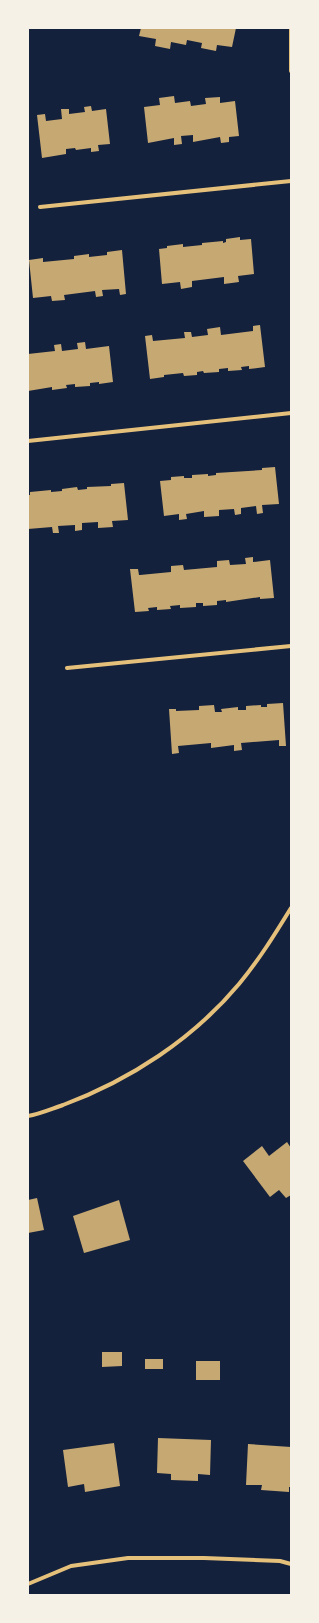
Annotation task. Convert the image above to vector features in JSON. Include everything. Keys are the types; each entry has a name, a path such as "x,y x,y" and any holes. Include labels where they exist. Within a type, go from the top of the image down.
{"street":[{"path":"291,29 291,71"},
{"path":"40,208 291,181"},
{"path":"28,441 291,413"},
{"path":"67,668 291,646"},
{"path":"28,1116 73,1101 106,1086 141,1067 174,1045 211,1014 240,983 265,949 291,908"},
{"path":"28,1584 71,1566 128,1558 280,1561 291,1564"}],"building":[{"path":"141,28 236,28 232,47 217,45 216,51 201,48 202,43 187,40 186,45 171,42 170,49 155,46 156,39 139,36"},
{"path":"174,96 175,103 190,101 191,106 206,104 205,98 220,97 220,103 235,101 239,136 229,137 229,142 221,143 220,137 193,142 193,135 181,136 182,144 174,145 174,138 148,143 144,107 160,105 159,98"},
{"path":"91,106 92,111 106,109 110,144 98,145 99,151 91,152 91,148 76,150 75,148 66,149 66,154 42,158 37,115 45,114 46,121 62,119 61,109 69,109 69,114 85,112 84,107"},
{"path":"240,237 240,240 251,239 254,274 238,276 239,282 224,284 224,277 192,281 192,287 181,289 180,282 162,284 159,249 167,248 167,246 183,244 183,247 202,245 202,243 223,241 223,243 226,242 226,239"},
{"path":"122,250 126,294 120,295 119,289 102,290 103,296 96,297 95,291 64,295 65,300 52,301 51,296 33,298 29,260 43,258 43,262 74,259 74,256 89,254 89,257 107,255 107,252"},
{"path":"260,325 265,367 249,369 249,366 241,367 242,370 228,371 228,368 219,369 219,372 204,373 203,371 197,372 197,375 184,376 183,373 164,375 164,377 150,379 145,336 152,335 153,341 185,338 184,332 191,332 192,337 208,335 207,329 220,327 221,335 253,331 253,326"},
{"path":"85,342 86,349 109,346 113,382 99,384 99,382 90,383 90,386 75,387 75,384 66,385 67,388 52,390 52,387 28,391 28,354 55,351 54,345 61,344 62,351 78,349 77,343"},
{"path":"275,467 279,504 262,505 263,513 257,514 256,506 241,508 241,514 235,515 234,509 219,510 219,516 204,517 204,511 186,514 187,519 179,520 179,514 164,516 160,481 171,480 171,477 184,476 184,478 192,478 192,475 208,474 208,476 216,475 216,473 262,470 262,468"},
{"path":"124,483 128,520 112,521 113,527 98,528 98,522 82,523 82,530 75,531 75,525 58,526 59,533 53,533 52,527 28,529 28,495 30,495 30,492 51,490 51,492 62,491 62,489 77,487 78,490 87,489 87,487 111,486 111,484"},
{"path":"253,557 253,562 270,560 274,598 260,599 260,597 226,602 226,600 217,601 217,605 203,606 203,603 196,603 196,607 180,608 180,605 170,606 171,609 157,610 157,607 148,608 149,611 135,612 130,569 138,569 139,575 171,572 171,566 183,565 184,570 217,567 217,561 229,560 230,565 246,564 245,558"},
{"path":"283,703 286,746 279,746 279,740 241,743 242,750 234,751 234,745 211,748 211,743 178,746 179,753 172,754 169,709 176,709 176,711 199,710 199,706 214,705 215,712 222,712 221,709 238,707 238,710 246,710 246,706 261,705 261,707 267,707 267,704"},
{"path":"287,1142 291,1148 291,1195 286,1198 279,1190 270,1197 243,1161 262,1146 269,1156"},
{"path":"37,1198 44,1230 28,1233 28,1200"},
{"path":"119,1200 130,1240 84,1253 73,1216"},
{"path":"102,1352 122,1352 122,1366 102,1367"},
{"path":"145,1359 163,1359 163,1369 145,1369"},
{"path":"196,1361 220,1361 220,1380 196,1380"},
{"path":"158,1438 211,1440 210,1475 198,1474 198,1481 171,1480 171,1474 157,1473"},
{"path":"114,1443 120,1486 85,1492 84,1484 68,1487 63,1450"},
{"path":"248,1444 291,1447 291,1487 289,1487 289,1492 261,1490 262,1485 246,1485"}]}
